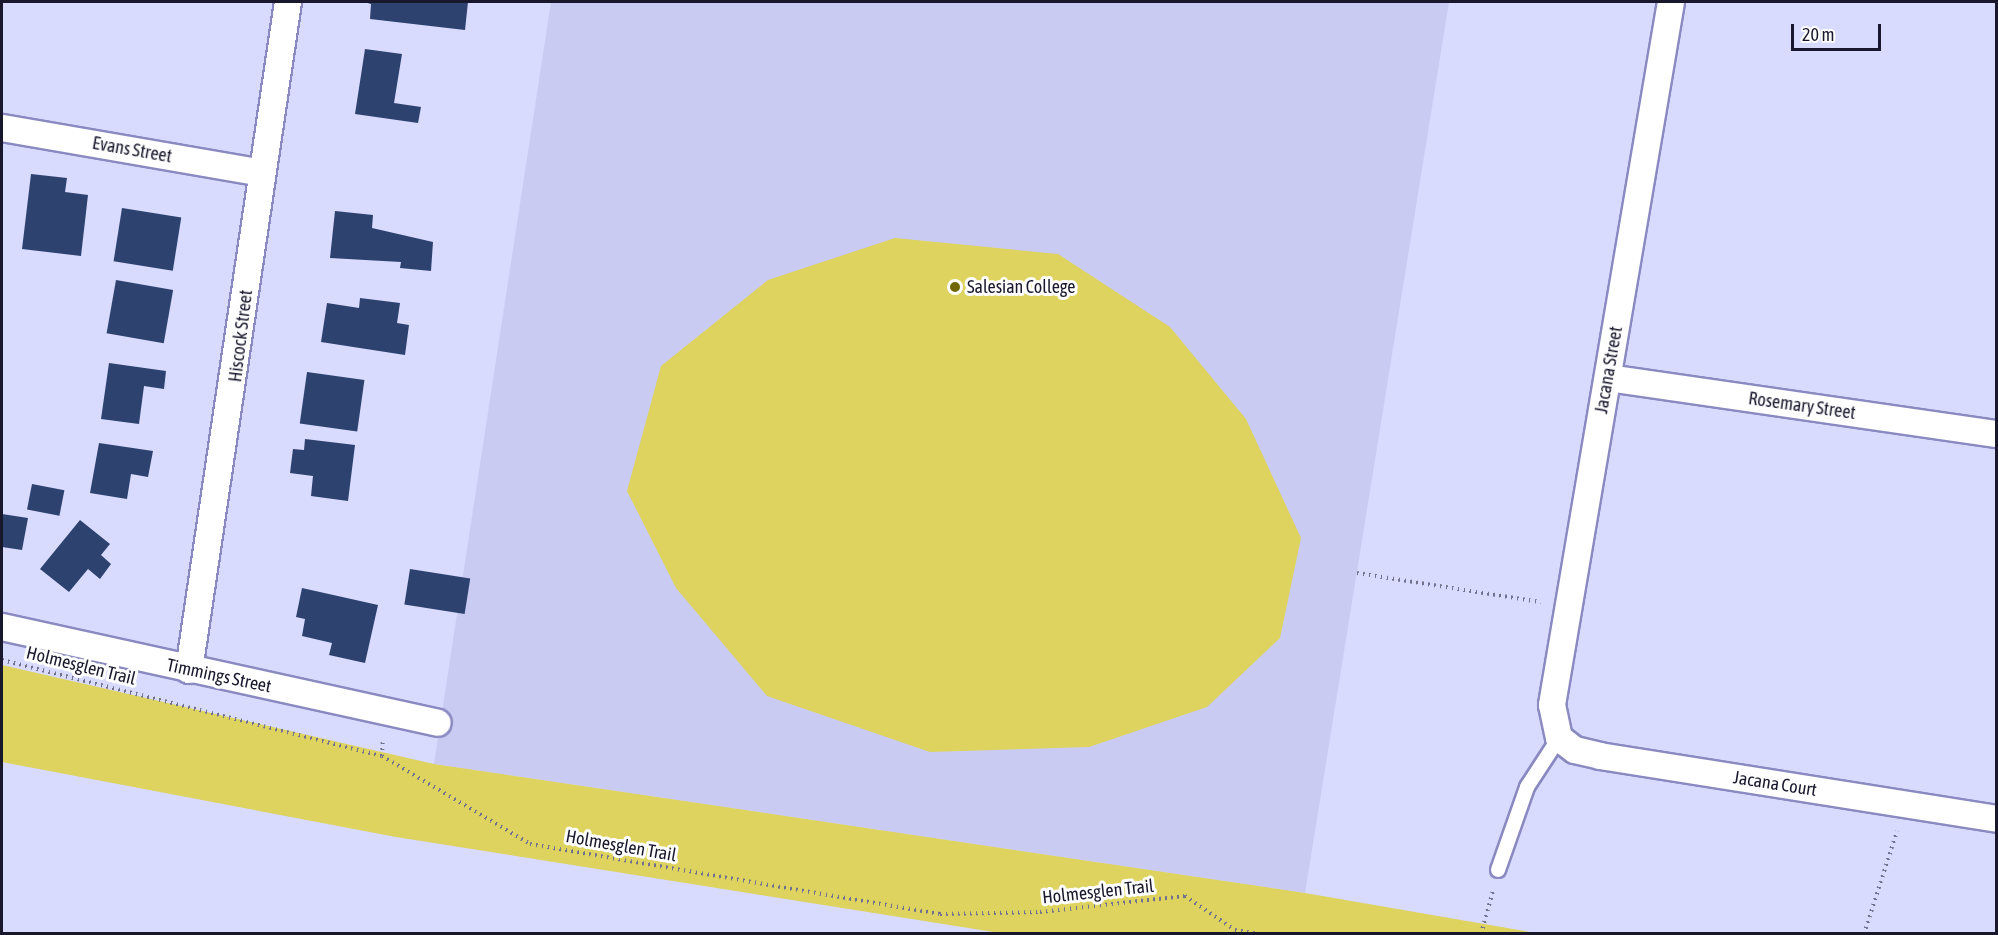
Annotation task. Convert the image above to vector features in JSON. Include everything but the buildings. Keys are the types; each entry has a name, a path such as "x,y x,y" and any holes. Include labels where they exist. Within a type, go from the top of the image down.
{"street":[{"name":"Hiscock Street","path":"189,670 288,2"},
{"name":"Jacana Street","path":"1558,738 1552,705 1671,2"},
{"name":"Evans Street","path":"2,128 262,173"},
{"name":"Rosemary Street","path":"1608,378 1996,434"},
{"name":"Timmings Street","path":"2,627 438,723"},
{"name":"Jacana Court","path":"1558,738 1575,750 1600,756 1996,819"}],"lane":[{"path":"1498,870 1534,772 1558,738"}],"path":[{"path":"1357,573 1568,606"},
{"name":"Holmesglen Trail","path":"2,660 382,756 530,844 939,914 1041,912 1185,896 1235,930 1257,933"},
{"path":"1864,933 1905,804"},
{"path":"1481,933 1498,870"}],"shaded area":[{"name":"Salesian College","path":"551,2 1449,2 1305,893 434,764"},
{"path":"895,238 1058,254 1170,327 1246,419 1301,538 1280,638 1207,707 1089,747 930,752 767,696 676,588 627,491 661,366 768,280"},
{"path":"2,665 434,764 1305,893 1536,933 1000,933 396,837 2,762"}],"place":[{"name":"Salesian College","path":"955,287"}]}
